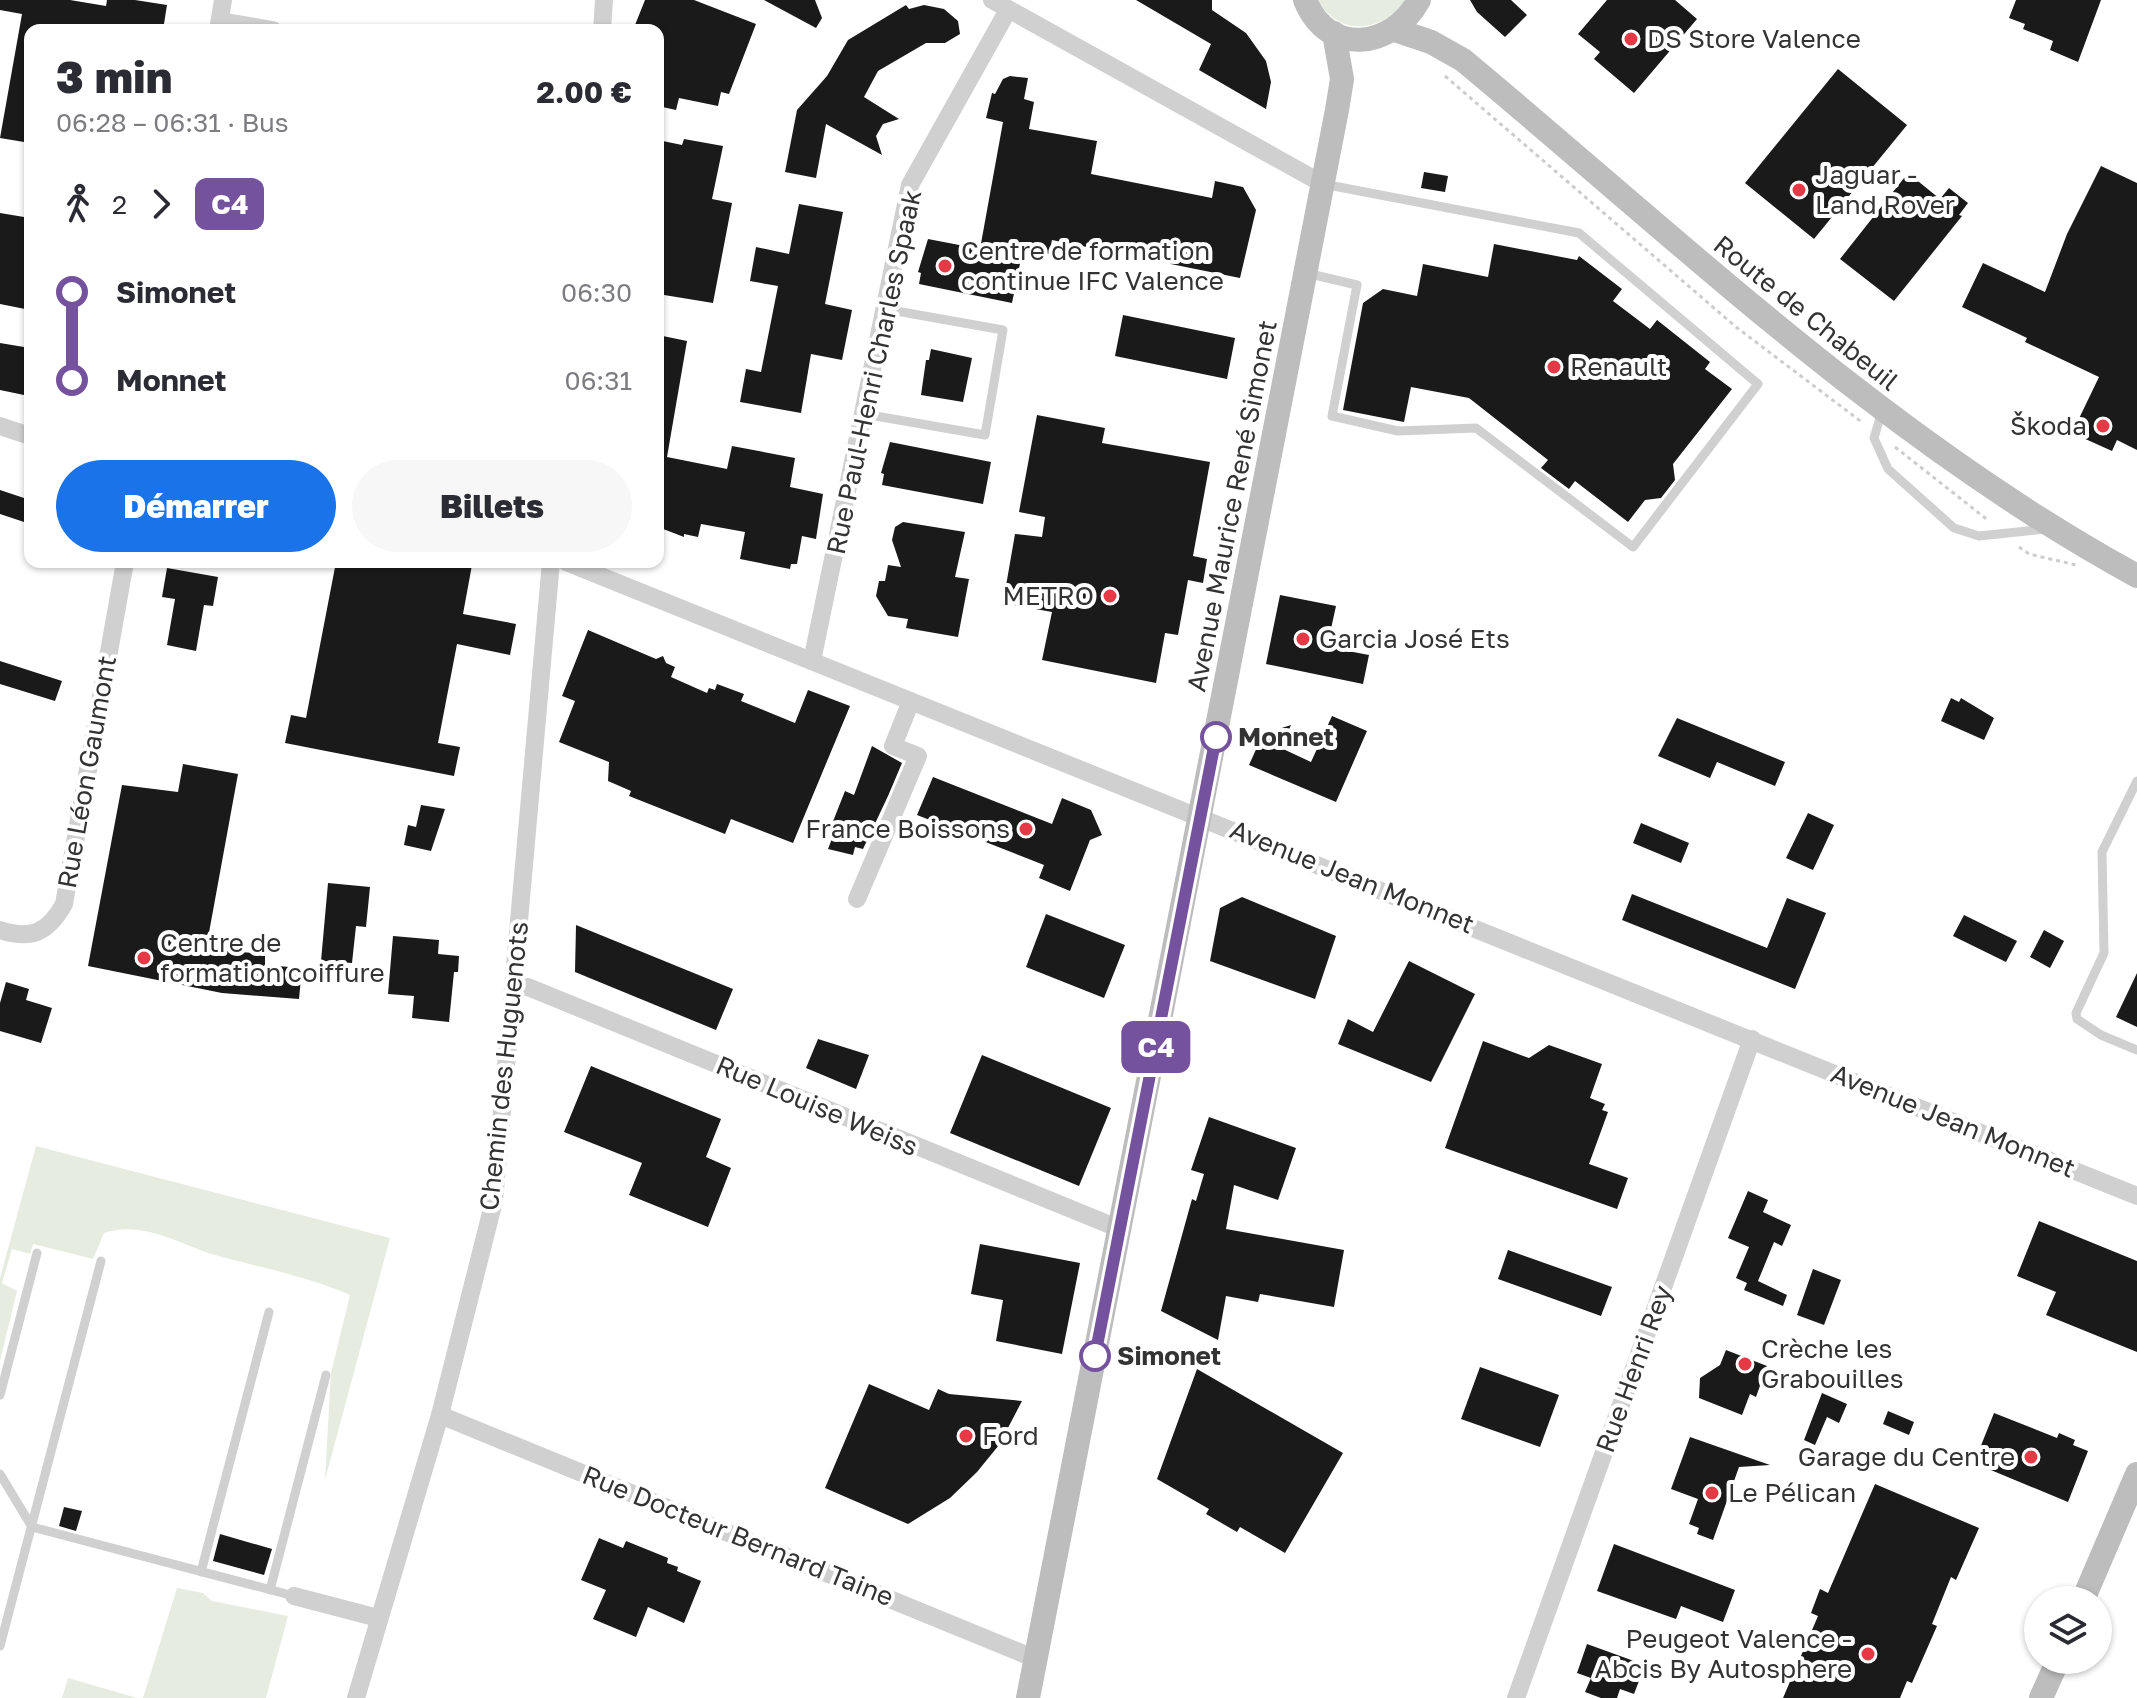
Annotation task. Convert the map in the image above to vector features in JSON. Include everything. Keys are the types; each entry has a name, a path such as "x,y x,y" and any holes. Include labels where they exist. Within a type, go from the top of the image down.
{"street":[{"path":"219,24 223,0"},
{"path":"602,24 604,0"},
{"path":"1305,0 1313,16 1334,33 1367,40 1395,30 1411,15 1419,0"},
{"name":"Route de Chabeuil","path":"1419,0 1463,60"},
{"name":"Rue Paul-Henri Charles Spaak","path":"812,661 910,185 1000,5 1323,184"},
{"name":"Route de Chabeuil","path":"1395,30 1431,42 1463,60 1737,293 1882,411 2050,529 2137,576"},
{"name":"Avenue Maurice René Simonet","path":"1028,1698 1323,184 1342,79 1334,33"},
{"name":"Avenue Maurice René Simonet","path":"1342,79 1367,40"},
{"path":"0,426 24,434"},
{"name":"Rue Léon Gaumont","path":"0,930 19,936 38,933 53,925 64,904 124,568"},
{"name":"Chemin des Huguenots","path":"356,1698 440,1415 494,1201 550,568"},
{"name":"Avenue Jean Monnet","path":"581,568 2137,1196"},
{"path":"857,899 918,756 893,746 911,701"},
{"name":"Rue Louise Weiss","path":"514,987 528,987 1120,1229"},
{"name":"Rue Henri Rey","path":"1516,1698 1752,1039"},
{"name":"Rue Docteur Bernard Taine","path":"440,1415 1036,1659"},
{"path":"2089,1586 2137,1474"},
{"path":"294,1596 378,1618"},
{"path":"2041,1698 2052,1674"}],"lane":[{"path":"1306,273 1357,285 1332,416 1398,431 1476,428 1633,547 1758,384 1579,233 1323,184"},
{"path":"864,414 985,435 1003,330 885,309"},
{"path":"1882,411 1874,438 1888,469 1954,528 1979,536 2050,529"},
{"path":"2137,781 2102,852 2104,953 2076,1013 2077,1019 2101,1035 2137,1050"},
{"path":"0,1395 37,1253"},
{"path":"0,1646 101,1261"},
{"path":"201,1572 269,1312"},
{"path":"270,1590 326,1375"},
{"path":"0,1474 32,1527 294,1596"}],"shaded area":[{"path":"1318,0 1405,0 1385,19 1361,26 1337,20"},
{"path":"36,1146 390,1238 325,1480 331,1373 350,1295 334,1288 215,1255 147,1231 133,1229 104,1233 93,1259 33,1244 30,1254 12,1249 2,1283 17,1291 0,1361 0,1278"},
{"path":"177,1588 203,1593 212,1601 288,1616 266,1698 143,1698"},
{"path":"68,1678 137,1698 62,1698"}],"building":[{"path":"0,0 70,0 106,6 107,0 135,0 167,5 164,24 24,24 24,142 0,138 22,14 0,10"},
{"path":"645,0 694,0 756,24 729,94 721,92 718,106 679,98 676,110 664,107 664,24 635,24"},
{"path":"764,0 815,0 822,18 816,28"},
{"path":"1136,0 1212,0 1212,10 1246,33 1266,61 1271,82 1266,109 1199,70 1211,44"},
{"path":"1470,0 1511,0 1527,15 1505,37 1477,12"},
{"path":"1607,0 1675,0 1697,19 1634,93 1594,59 1600,52 1578,34"},
{"path":"2016,0 2101,0 2078,62 2050,50 2053,41 2023,29 2025,24 2009,18"},
{"path":"906,5 909,9 924,5 944,9 958,21 960,34 945,43 926,43 878,71 864,97 899,119 883,124 876,136 882,155 826,124 816,178 785,172 797,110 827,76 848,40"},
{"path":"1838,69 1907,125 1814,239 1745,183"},
{"path":"1010,76 1028,78 1024,99 1034,102 1029,129 1097,141 1091,174 1212,198 1215,181 1243,187 1256,210 1240,278 1052,240 1049,254 1023,249 1012,303 919,284 921,273 918,272 928,239 980,249 1003,122 986,118 992,93 995,94 1003,79"},
{"path":"684,139 723,146 712,199 732,203 713,303 664,295 664,141 682,145"},
{"path":"2101,166 2137,183 2137,450 2117,440 2112,451 2072,433 2099,377 2025,342 2027,338 1962,307 1983,263 2045,292 2067,234"},
{"path":"1424,172 1448,176 1445,192 1421,188"},
{"path":"1908,173 1940,199 1949,188 1968,203 1959,215 1962,216 1894,301 1840,259"},
{"path":"799,204 843,212 825,304 852,310 842,360 811,354 801,413 740,402 746,369 761,372 778,286 750,281 756,247 789,254"},
{"path":"0,213 24,217 24,309 0,304"},
{"path":"1494,244 1577,260 1579,256 1622,289 1613,301 1650,329 1657,320 1710,362 1705,369 1732,389 1673,464 1675,480 1661,498 1645,500 1628,522 1575,481 1569,489 1541,468 1548,460 1469,398 1411,387 1404,422 1343,410 1363,303 1383,289 1417,296 1423,264 1488,277"},
{"path":"1123,315 1235,338 1227,379 1115,356"},
{"path":"664,336 687,341 667,457 727,469 732,446 795,458 790,487 823,494 816,539 802,536 797,564 791,564 790,569 740,559 745,532 701,524 698,537 684,534 684,537 664,529"},
{"path":"0,343 24,347 24,395 0,390"},
{"path":"931,349 972,358 963,402 921,395 926,360 929,360"},
{"path":"1037,415 1105,428 1102,443 1210,462 1193,556 1207,559 1203,583 1188,580 1178,635 1165,633 1156,683 1042,660 1052,612 1003,603 1015,534 1042,537 1045,517 1019,512"},
{"path":"890,442 991,462 983,504 882,485 884,474 881,473"},
{"path":"0,490 24,498 24,522 0,514"},
{"path":"903,522 965,532 955,577 969,579 958,637 906,628 908,619 888,616 876,596 879,581 885,581 888,565 901,567 892,540 895,527"},
{"path":"167,568 218,577 213,606 204,605 196,651 167,645 175,599 162,597"},
{"path":"335,568 471,568 463,614 516,624 510,655 457,644 438,743 460,747 454,776 285,743 291,715 306,718"},
{"path":"1280,595 1336,606 1327,647 1369,655 1363,684 1266,664"},
{"path":"588,630 656,659 663,656 666,663 675,667 671,677 707,693 709,688 715,690 717,684 744,694 741,701 795,723 808,690 850,706 793,843 731,819 725,834 629,796 631,791 608,781 609,762 559,742 575,701 562,696"},
{"path":"0,661 62,681 55,701 0,684"},
{"path":"1951,698 1959,702 1961,698 1994,718 1984,740 1941,721"},
{"path":"1332,716 1367,731 1336,802 1249,765 1263,734 1291,725 1281,748 1311,762"},
{"path":"1677,718 1785,762 1775,786 1717,762 1710,778 1658,756"},
{"path":"872,746 902,763 888,796 863,849 855,847 853,855 828,849 833,836 828,834 845,791 854,795"},
{"path":"183,764 238,774 206,949 265,954 265,965 302,968 299,999 222,993 88,966 122,785 178,792"},
{"name":"France Boissons","path":"933,777 1052,824 1062,798 1091,810 1102,835 1090,840 1070,891 1039,878 1044,865 917,815"},
{"path":"421,805 445,809 431,851 404,845 408,825 416,827"},
{"path":"1808,813 1834,825 1813,870 1786,858"},
{"path":"1641,823 1689,843 1681,863 1633,843"},
{"path":"328,883 370,887 366,927 356,926 352,963 321,961"},
{"path":"1632,894 1767,948 1787,898 1826,913 1795,989 1622,920"},
{"path":"1242,897 1336,936 1315,999 1210,961 1220,908"},
{"path":"1046,914 1125,945 1104,998 1026,967"},
{"path":"1964,915 2017,941 2006,962 1953,936"},
{"path":"576,925 733,989 716,1030 575,972"},
{"path":"2044,930 2064,941 2050,968 2030,957"},
{"path":"393,936 439,940 438,954 459,956 458,972 454,972 449,1022 412,1018 414,996 388,994"},
{"path":"1409,961 1475,994 1431,1082 1338,1044 1348,1019 1373,1032"},
{"path":"2137,973 2137,1027 2116,1017"},
{"path":"6,982 29,989 26,1000 52,1008 41,1043 0,1031 0,1003"},
{"path":"818,1039 869,1055 856,1089 806,1068"},
{"path":"1483,1041 1529,1058 1549,1045 1602,1064 1590,1098 1605,1104 1602,1110 1608,1112 1589,1164 1628,1178 1617,1209 1445,1148"},
{"path":"982,1055 1111,1108 1079,1186 950,1133"},
{"path":"591,1066 721,1119 706,1157 731,1168 708,1227 629,1195 642,1163 564,1132"},
{"path":"1209,1117 1296,1148 1278,1200 1234,1185 1226,1229 1344,1250 1334,1307 1260,1294 1258,1302 1226,1296 1218,1340 1161,1311 1192,1199 1196,1201 1204,1174 1191,1170"},
{"path":"1748,1191 1768,1200 1763,1212 1791,1225 1782,1246 1774,1242 1758,1281 1787,1295 1783,1306 1744,1290 1747,1283 1736,1278 1749,1247 1728,1238"},
{"path":"2039,1221 2137,1261 2137,1352 2046,1315 2056,1292 2017,1276"},
{"path":"980,1244 1080,1263 1062,1354 996,1341 1003,1300 971,1294"},
{"path":"1508,1250 1612,1287 1601,1316 1498,1279"},
{"path":"1813,1269 1841,1280 1824,1325 1797,1315"},
{"path":"1726,1350 1767,1366 1756,1397 1750,1394 1742,1415 1699,1398 1700,1378 1720,1365"},
{"path":"1480,1367 1559,1395 1540,1447 1461,1419"},
{"path":"1197,1369 1343,1453 1285,1553 1240,1527 1237,1532 1206,1514 1209,1509 1157,1479"},
{"path":"869,1384 929,1410 938,1389 949,1394 1022,1401 999,1445 977,1472 950,1498 908,1524 825,1488"},
{"path":"1822,1393 1847,1404 1839,1423 1827,1417 1815,1445 1804,1440"},
{"path":"1888,1411 1914,1422 1909,1435 1883,1424"},
{"name":"Garage du Centre","path":"1994,1413 2057,1438 2059,1433 2075,1440 2073,1445 2088,1451 2068,1502 1974,1463"},
{"path":"1690,1437 1770,1465 1739,1467 1713,1540 1697,1534 1699,1528 1689,1524 1698,1499 1671,1489"},
{"path":"1875,1484 1979,1528 1956,1580 1951,1577 1932,1624 1937,1626 1912,1683 1907,1681 1900,1698 1783,1698 1818,1616 1811,1613 1820,1589 1828,1593"},
{"path":"64,1507 82,1511 76,1531 59,1526"},
{"path":"220,1534 272,1549 264,1575 213,1561"},
{"path":"599,1538 623,1548 626,1541 668,1558 667,1563 678,1567 677,1571 701,1581 684,1623 648,1607 636,1637 593,1619 606,1590 581,1580"},
{"path":"1614,1544 1735,1590 1723,1622 1681,1606 1676,1619 1597,1591"},
{"path":"1587,1644 1645,1665 1634,1694 1620,1689 1617,1698 1601,1698 1585,1692 1591,1678 1577,1673"}],"bus line":[{"name":"C4","path":"1095,1356 1216,737"}],"place":[{"name":"DS Store Valence","path":"1631,39"},
{"name":"Jaguar - Land Rover","path":"1799,190"},
{"name":"Centre de formation continue IFC Valence","path":"945,266"},
{"name":"Renault","path":"1554,367"},
{"name":"Škoda","path":"2103,426"},
{"name":"METRO","path":"1110,596"},
{"name":"Garcia José Ets","path":"1303,639"},
{"name":"Monnet","path":"1216,737"},
{"name":"France Boissons","path":"1026,829"},
{"name":"Centre de formation coiffure","path":"144,958"},
{"name":"Simonet","path":"1095,1356"},
{"name":"Crèche les Grabouilles","path":"1745,1364"},
{"name":"Ford","path":"966,1436"},
{"name":"Garage du Centre","path":"2031,1457"},
{"name":"Le Pélican","path":"1712,1493"},
{"name":"Peugeot Valence - Abcis By Autosphere","path":"1868,1654"}]}
